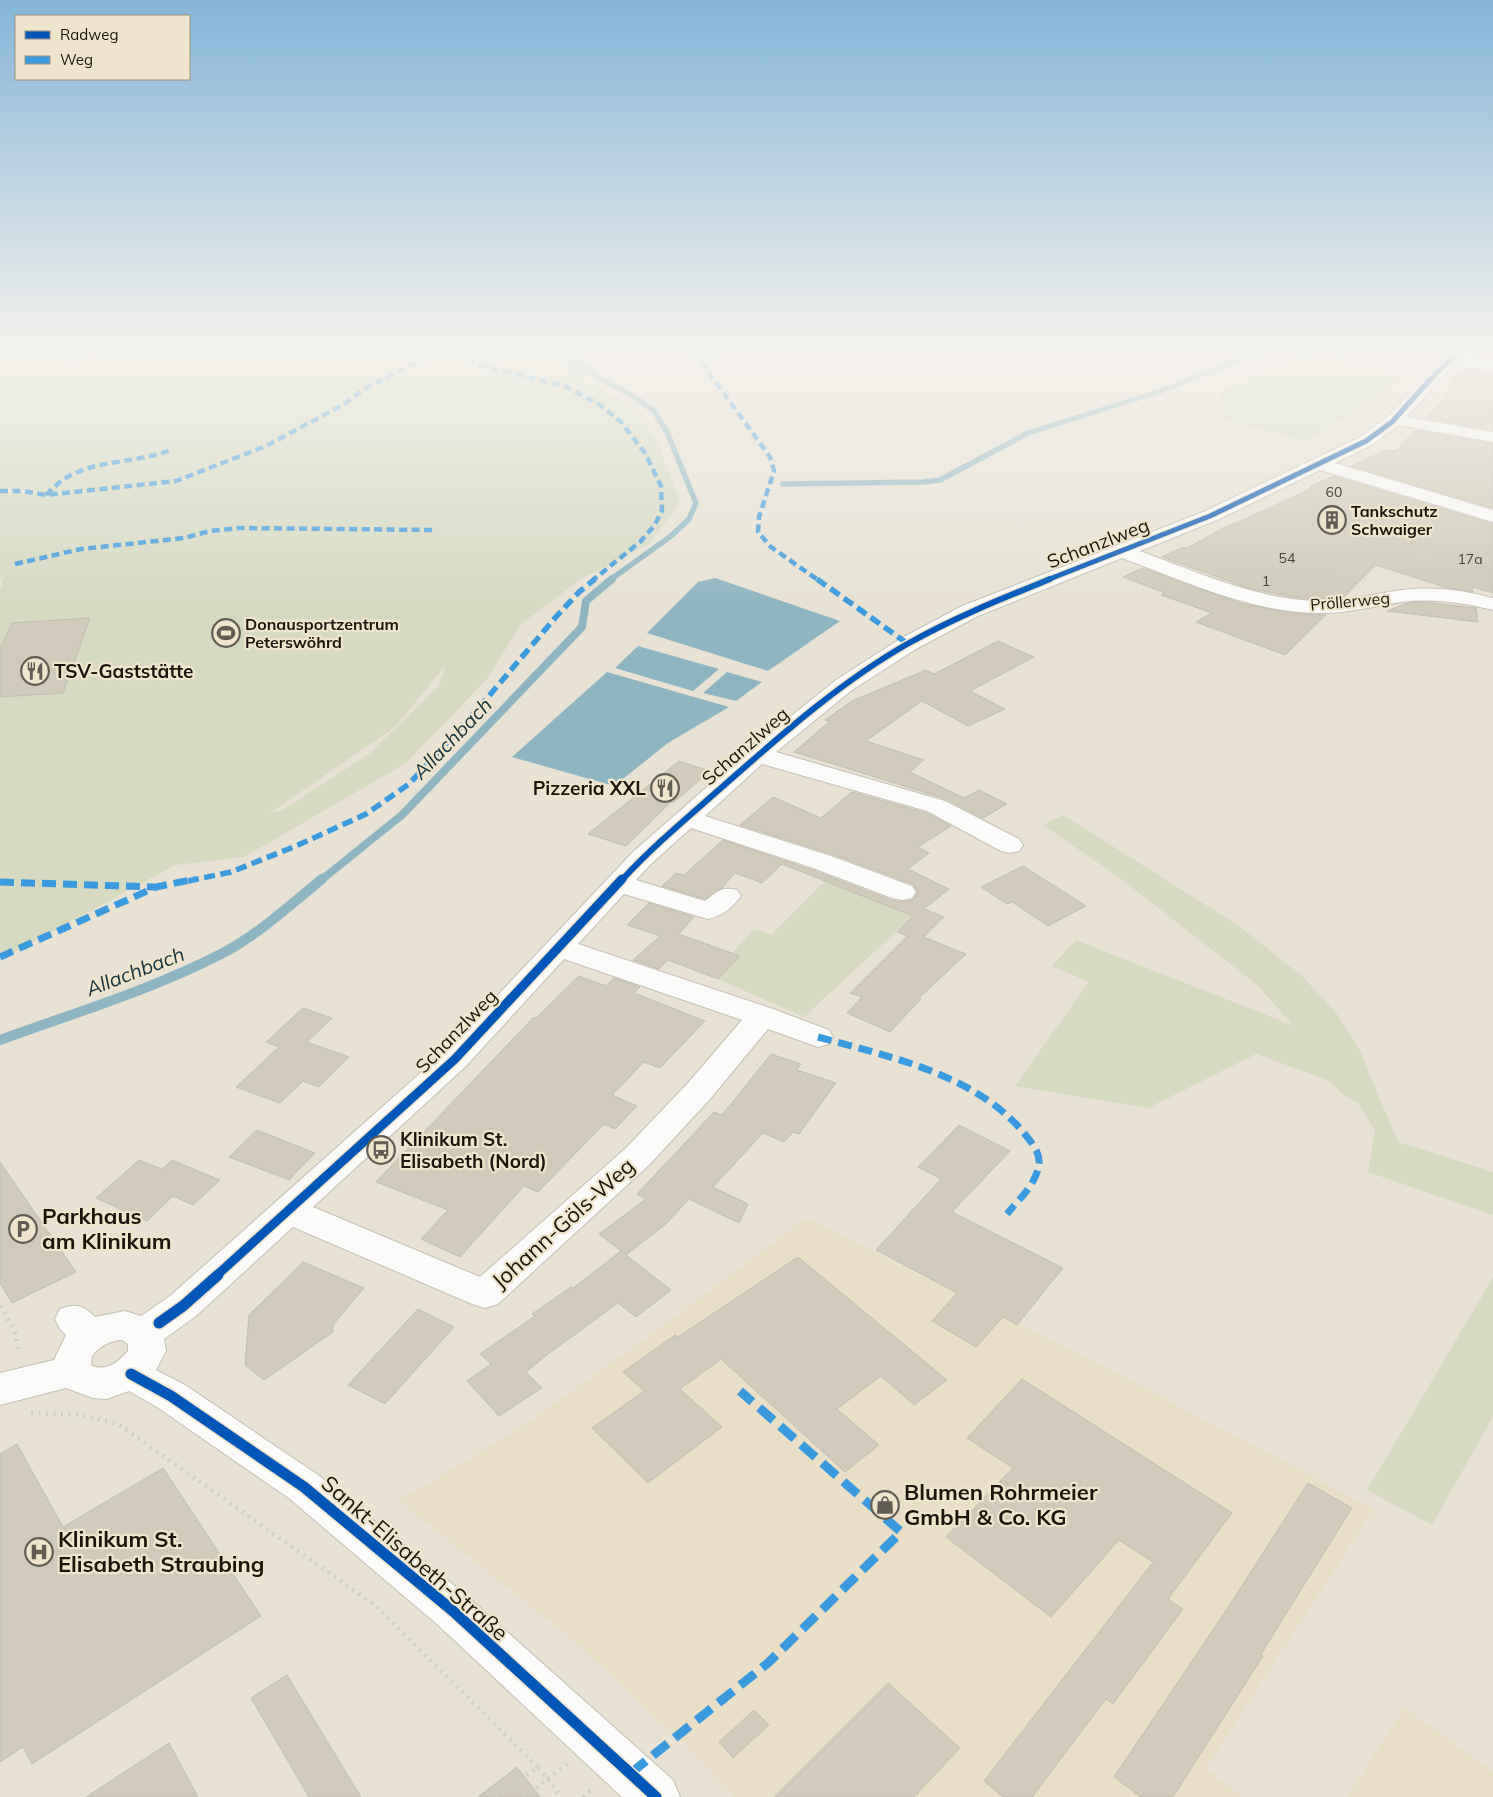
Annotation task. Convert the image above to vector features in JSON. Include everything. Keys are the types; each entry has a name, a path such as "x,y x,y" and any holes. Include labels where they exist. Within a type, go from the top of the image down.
{"street":[{"name":"Schanzlweg","path":"143,1334 183,1306 455,1058 617,883 686,818 758,755 844,685 908,644 970,611 1124,552 1210,516 1375,436"},
{"path":"1319,464 1493,516"},
{"name":"Pröllerweg","path":"1124,552 1234,592 1288,604 1318,607 1424,595 1454,596 1493,604"},
{"name":"Schanzlweg","path":"758,755 936,806 1010,844"},
{"path":"686,818 822,862 902,892"},
{"path":"617,883 708,910 720,904 726,896"},
{"path":"557,948 762,1016 818,1037"},
{"name":"Johann-Göls-Weg","path":"289,1211 485,1294 638,1156 699,1091 762,1016"},
{"path":"119,1326 136,1328 147,1340 148,1349 140,1366 120,1380 96,1384 86,1382 78,1377 34,1382 72,1364 82,1327 101,1329 119,1326"},
{"name":"Sankt-Elisabeth-Straße","path":"131,1374 170,1396 304,1487 453,1611 656,1797"}],"path":[{"path":"1344,574 1381,545 1392,545 1430,557 1434,564"},
{"path":"1401,554 1407,550"},
{"path":"1414,558 1419,554"},
{"path":"0,1306 15,1331 34,1382 82,1415 118,1424 376,1606 538,1767 562,1797"},
{"path":"496,1797 538,1767"},
{"path":"524,1797 534,1789"}],"shaded area":[{"name":"Blumen Rohrmeier GmbH & Co. KG","path":"806,1218 1112,1371 1374,1509 1206,1768 1242,1797 735,1797 695,1755 580,1646 399,1501 528,1423 674,1318"},
{"path":"1405,1708 1493,1772 1493,1797 1347,1797"}],"green space":[{"name":"Donausportzentrum Peterswöhrd","path":"0,436 654,436 680,501 651,543 581,579 521,624 487,679 406,763 244,857 175,865 0,960 0,587 2,586 4,570 0,582 0,493 31,495 39,490 0,488","holes":["445,666 439,686 369,754 281,811 270,813 395,727"]},
{"path":"1285,436 1316,436 1307,442"},
{"path":"1063,815 1236,924 1301,975 1335,1011 1360,1051 1398,1142 1493,1172 1493,1215 1368,1172 1375,1131 1359,1104 1344,1095 1330,1081 1256,1054 1148,1108 1015,1086 1089,982 1052,966 1076,940 1294,1026 1256,984 1117,876 1043,825"},
{"path":"825,881 913,916 804,1017 718,979 739,956 733,953 754,929 771,935"},
{"path":"1493,1278 1493,1417 1432,1525 1367,1490"}],"water":[{"path":"715,578 840,621 768,671 647,633 698,582"},
{"path":"638,646 719,669 693,691 615,668"},
{"path":"607,672 729,707 668,743 614,786 512,757"},
{"path":"727,672 762,682 736,701 703,693"}],"building":[{"path":"1410,436 1448,436 1493,444 1493,508 1352,466 1380,453 1389,450 1396,451"},
{"path":"1333,476 1493,524 1493,593 1473,587 1473,592 1444,587 1376,565 1343,598 1315,599 1292,597 1248,588 1162,557 1183,547 1187,548 1233,523 1235,524 1312,488 1310,487"},
{"path":"1142,568 1240,603 1290,613 1326,615 1285,655 1196,622 1212,613 1161,595 1165,593 1123,577"},
{"path":"1425,602 1476,608 1478,622 1387,611 1408,603"},
{"name":"TSV-Gaststätte","path":"90,618 63,693 0,697 0,649 12,623"},
{"path":"998,641 1034,657 970,691 1005,709 968,726 922,701 866,741 924,760 910,772 964,798 979,790 1007,804 983,818 946,799 794,752 830,721 825,720 852,701 926,670 934,674"},
{"path":"679,761 710,771 673,803 671,802 626,846 588,834"},
{"path":"852,792 926,813 951,826 918,847 929,853 908,869 949,889 924,909 944,917 924,937 966,954 919,998 921,999 890,1032 847,1013 862,997 850,993 907,936 897,932 913,916 782,864 762,883 735,873 722,888 705,899 662,886 676,873 684,875 723,840 812,870 891,900 902,902 912,900 918,893 913,884 832,854 740,825 773,797 821,818"},
{"path":"1023,866 1086,906 1048,926 1012,902 1007,904 981,887"},
{"path":"649,903 694,917 679,934 740,956 718,979 668,960 659,969 633,960 660,936 627,925"},
{"path":"579,976 606,986 614,978 640,987 634,993 705,1021 660,1068 644,1062 612,1095 637,1106 615,1129 604,1124 538,1192 524,1186 460,1257 421,1239 448,1210 376,1182 534,1017 536,1018"},
{"path":"303,1008 332,1018 307,1042 349,1057 319,1087 303,1081 280,1103 236,1087 279,1047 266,1042"},
{"path":"771,1054 801,1064 797,1070 836,1083 799,1134 793,1132 784,1142 763,1133 713,1187 748,1204 739,1223 689,1199 666,1224 626,1255 671,1290 636,1317 618,1303 548,1354 526,1372 542,1388 499,1416 467,1381 491,1364 480,1354 535,1316 532,1314 571,1287 573,1288 621,1251 599,1234 646,1199 637,1194 714,1112 722,1115"},
{"path":"959,1125 1010,1151 952,1212 1063,1268 1017,1325 1003,1317 976,1347 932,1321 957,1293 876,1250 941,1179 918,1167"},
{"path":"257,1130 315,1153 289,1180 229,1157"},
{"path":"139,1160 162,1169 172,1160 220,1180 193,1205 173,1196 147,1221 96,1198"},
{"name":"Parkhaus am Klinikum","path":"0,1162 76,1272 12,1303 0,1283"},
{"path":"798,1257 947,1380 914,1405 881,1376 837,1409 879,1445 845,1472 721,1359 680,1389 722,1427 648,1483 592,1428 644,1391 623,1372 675,1335 678,1337"},
{"path":"303,1262 364,1288 333,1325 333,1332 264,1380 245,1365 249,1315"},
{"path":"418,1309 454,1327 385,1404 348,1385"},
{"path":"1022,1379 1232,1513 1168,1599 1183,1609 1113,1704 1106,1699 1032,1797 1003,1797 984,1781 1153,1562 1119,1540 1051,1617 946,1537 1013,1468 967,1438"},
{"path":"17,1444 63,1527 163,1468 261,1616 32,1764 23,1747 0,1762 0,1454"},
{"path":"1308,1483 1352,1508 1261,1654 1263,1656 1173,1797 1141,1797 1114,1777 1227,1609"},
{"path":"287,1675 361,1797 309,1797 251,1698"},
{"path":"888,1683 960,1748 914,1797 774,1797"},
{"path":"754,1710 769,1725 733,1758 719,1742"},
{"path":"169,1743 198,1797 86,1797"},
{"path":"517,1767 540,1797 478,1797"}],"waterway":[{"name":"Allachbach","path":"610,580 671,536 689,519 696,503 669,436"},
{"path":"783,484 923,482 940,480 1023,436"},
{"name":"Allachbach","path":"320,881 402,815 582,627 586,601 612,579"},
{"name":"Allachbach","path":"0,1040 140,990 221,954 261,929 322,879"}],"marked path":[{"path":"0,491 23,491 46,495 176,481 266,446 285,436"},
{"path":"0,957 156,887 231,872 296,846 366,814 409,784 483,703 579,592 640,542 654,526 662,511 661,486 645,453 632,436"},
{"path":"755,436 770,457 774,471 759,517 758,532 771,547 908,644"},
{"path":"46,495 59,482 74,473 89,468 155,456 171,450"},
{"path":"15,564 81,549 184,538 210,531 239,528 436,530"},
{"path":"0,882 154,887"},
{"path":"818,1037 903,1062 962,1085 989,1100 1012,1118 1035,1147 1039,1156 1039,1163 1038,1170 1031,1184 1007,1214"},
{"path":"631,1773 768,1663 901,1532 740,1391"}],"cycle path":[{"path":"159,1323 183,1306 455,1059 642,858 758,755 844,685 908,644 970,611 1210,516 1374,436"},
{"path":"131,1374 171,1396 304,1487 453,1611 656,1797"}],"place":[{"name":"Tankschutz Schwaiger","path":"1332,520"},
{"name":"Donausportzentrum Peterswöhrd","path":"226,633"},
{"name":"TSV-Gaststätte","path":"35,671"},
{"name":"Pizzeria XXL","path":"665,788"},
{"name":"Klinikum St. Elisabeth (Nord)","path":"381,1150"},
{"name":"Parkhaus am Klinikum","path":"23,1229"},
{"name":"Blumen Rohrmeier GmbH & Co. KG","path":"885,1505"},
{"name":"Klinikum St. Elisabeth Straubing","path":"39,1552"}]}
